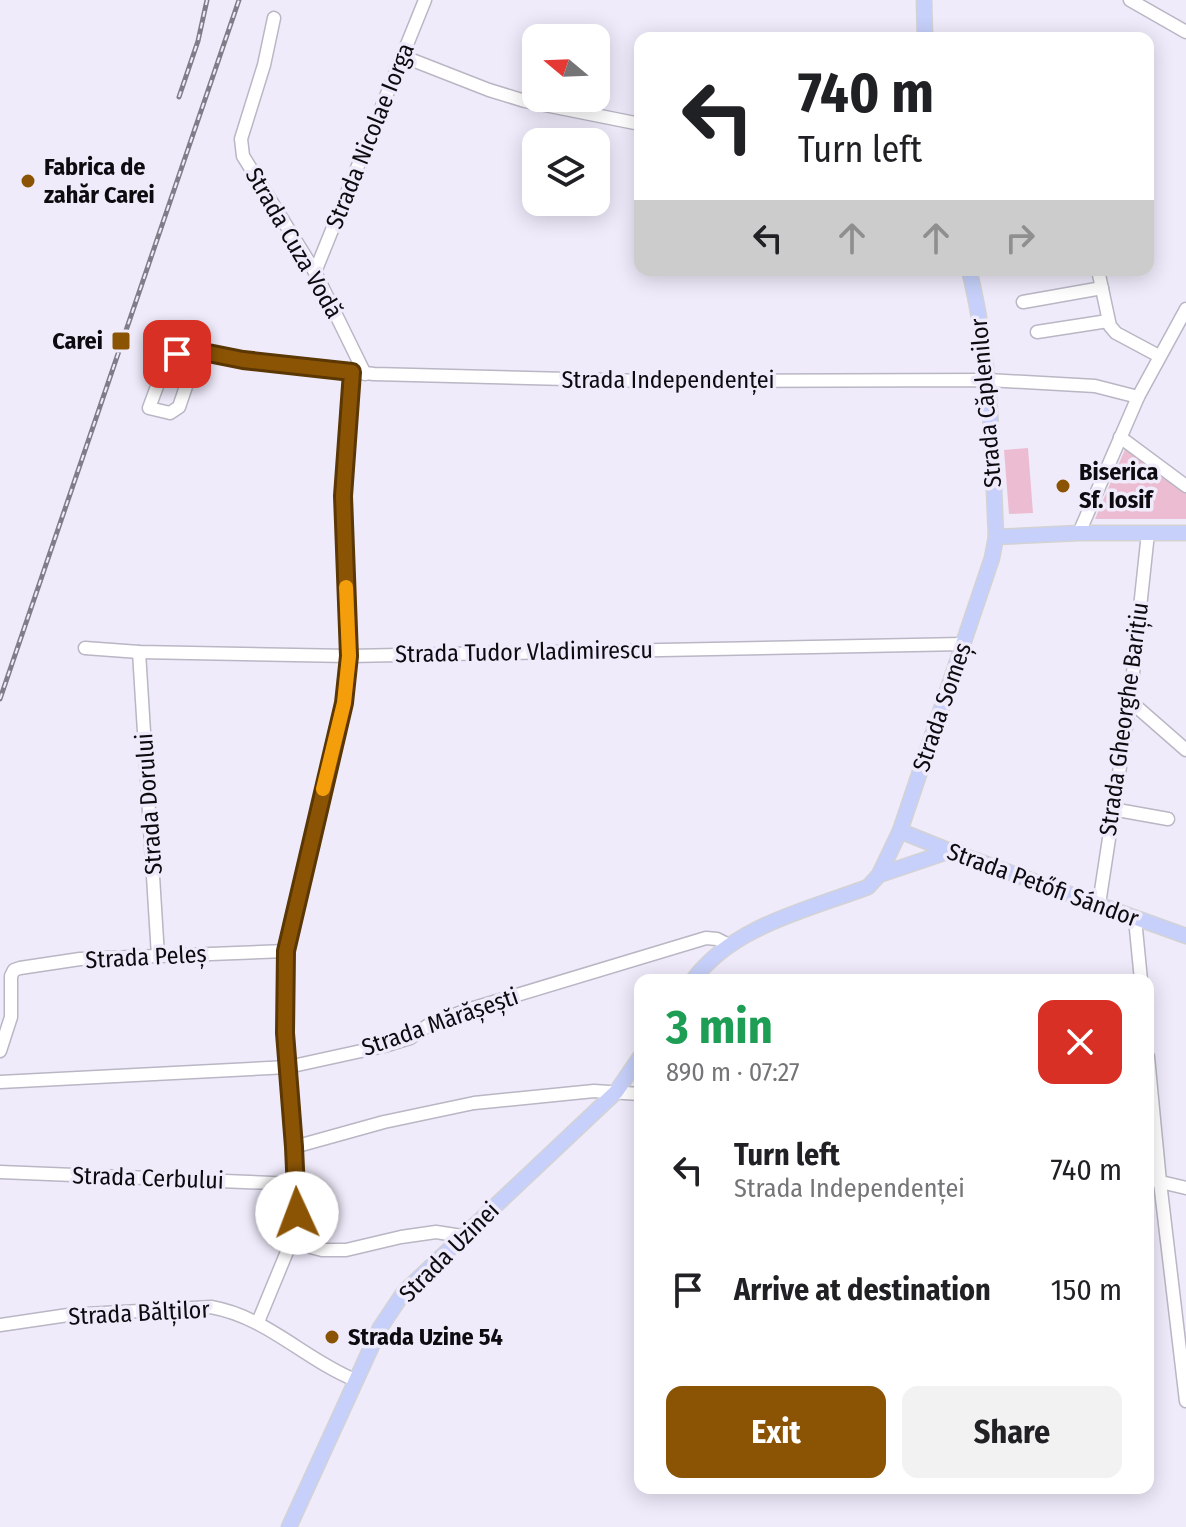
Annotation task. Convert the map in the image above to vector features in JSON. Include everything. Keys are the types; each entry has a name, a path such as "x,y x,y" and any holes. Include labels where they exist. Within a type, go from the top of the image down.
{"main road":[{"path":"924,0 925,32"},
{"name":"Strada Căplenilor","path":"971,276 988,380 996,537"},
{"path":"996,537 1186,533"},
{"name":"Strada Someș","path":"879,875 900,831 992,558 996,537"},
{"name":"Strada Petőfi Sándor","path":"900,831 1186,936"},
{"path":"698,974 729,945 757,929 868,887 879,875 950,851"},
{"name":"Strada Uzinei","path":"289,1527 380,1328 404,1292 616,1092 634,1066"}],"street":[{"name":"Strada Nicolae Iorga","path":"315,272 425,0"},
{"path":"1130,0 1186,32"},
{"name":"Strada Cuza Vodă","path":"274,18 264,65 240,146 243,156 315,272 359,373"},
{"path":"402,56 525,101 634,123"},
{"path":"1099,276 1108,321 1116,333 1159,356"},
{"path":"1023,302 1102,288"},
{"path":"1079,533 1138,397 1186,309"},
{"path":"1037,332 1108,321"},
{"path":"198,351 179,407 170,413 149,408 166,362 177,354 198,351"},
{"name":"Strada Independenței","path":"198,351 243,360 359,373 645,381 988,380 1095,386 1138,397"},
{"path":"258,1322 291,1242 297,1213 285,1033 286,951 344,703 349,656 343,496 359,373"},
{"path":"1120,437 1186,486"},
{"name":"Strada Gheorghe Barițiu","path":"1099,904 1130,701 1148,533"},
{"name":"Strada Tudor Vladimirescu","path":"85,648 349,656 963,644"},
{"name":"Strada Dorului","path":"139,652 158,956"},
{"path":"1130,701 1186,750"},
{"path":"1112,809 1168,819"},
{"path":"1135,919 1140,974"},
{"name":"Strada Mărășești","path":"0,1082 288,1067 410,1038 430,1024 467,1010 706,938 729,945"},
{"name":"Strada Peleș","path":"0,1051 11,1017 11,976 14,970 80,959 286,951"},
{"path":"294,1147 384,1122 474,1103 594,1091 634,1094"},
{"name":"Strada Cerbului","path":"0,1172 296,1184"},
{"path":"1186,1188 1154,1180 1184,1361 1186,1401"},
{"path":"291,1242 322,1250 346,1250 436,1232 462,1236"},
{"name":"Strada Bălților","path":"0,1325 68,1315 211,1307 230,1310 258,1322 335,1372 355,1380"}],"shaded area":[{"path":"1126,447 1186,491 1186,519 1095,519"},
{"path":"1028,448 1033,513 1009,514 1004,450"}],"railway":[{"path":"179,97 198,41 207,0"},
{"path":"0,699 239,0"}],"slow traffic":[{"path":"323,789 344,703 349,656 346,587"}],"place":[{"name":"Fabrica de zahăr Carei","path":"28,181"},
{"name":"Carei","path":"121,341"},
{"name":"Biserica Sf. Iosif","path":"1063,486"},
{"name":"Strada Uzine 54","path":"332,1337"}],"route":[{"path":"177,354 198,351 243,360 352,372 343,496 349,656 344,703 286,951 285,1033 297,1213"}]}
